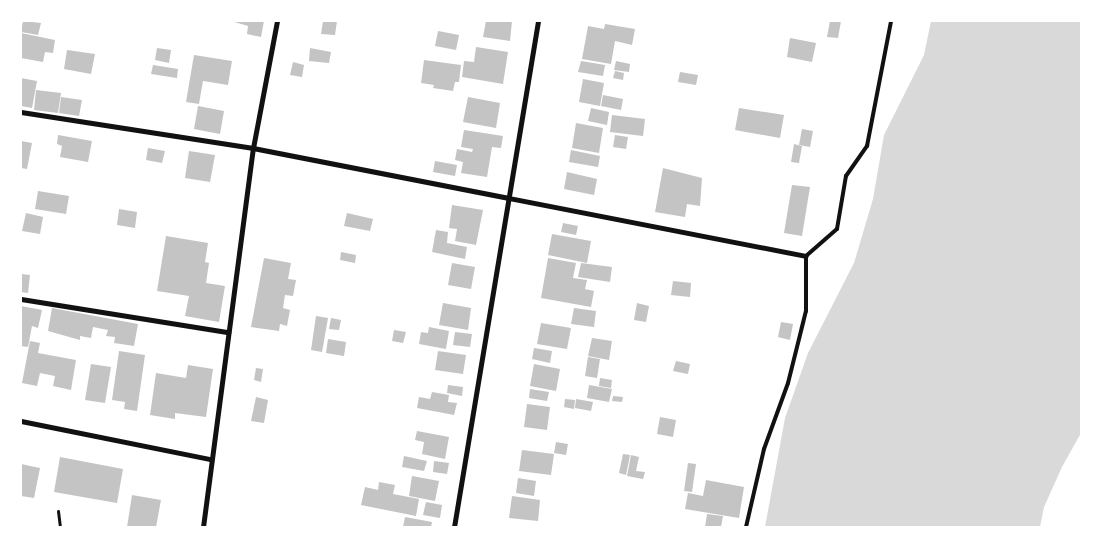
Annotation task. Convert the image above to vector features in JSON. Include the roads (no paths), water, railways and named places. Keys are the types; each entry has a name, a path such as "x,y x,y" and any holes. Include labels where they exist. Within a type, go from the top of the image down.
{"street":[{"path":"203,527 210,459 253,148 277,21"},
{"path":"454,527 538,21"},
{"path":"21,112 253,148 806,256"},
{"path":"21,298 228,332"},
{"path":"21,421 210,459"}],"lane":[{"path":"746,527 764,449 788,383 806,311 806,256 837,229 846,176 867,146 891,21"}]}
